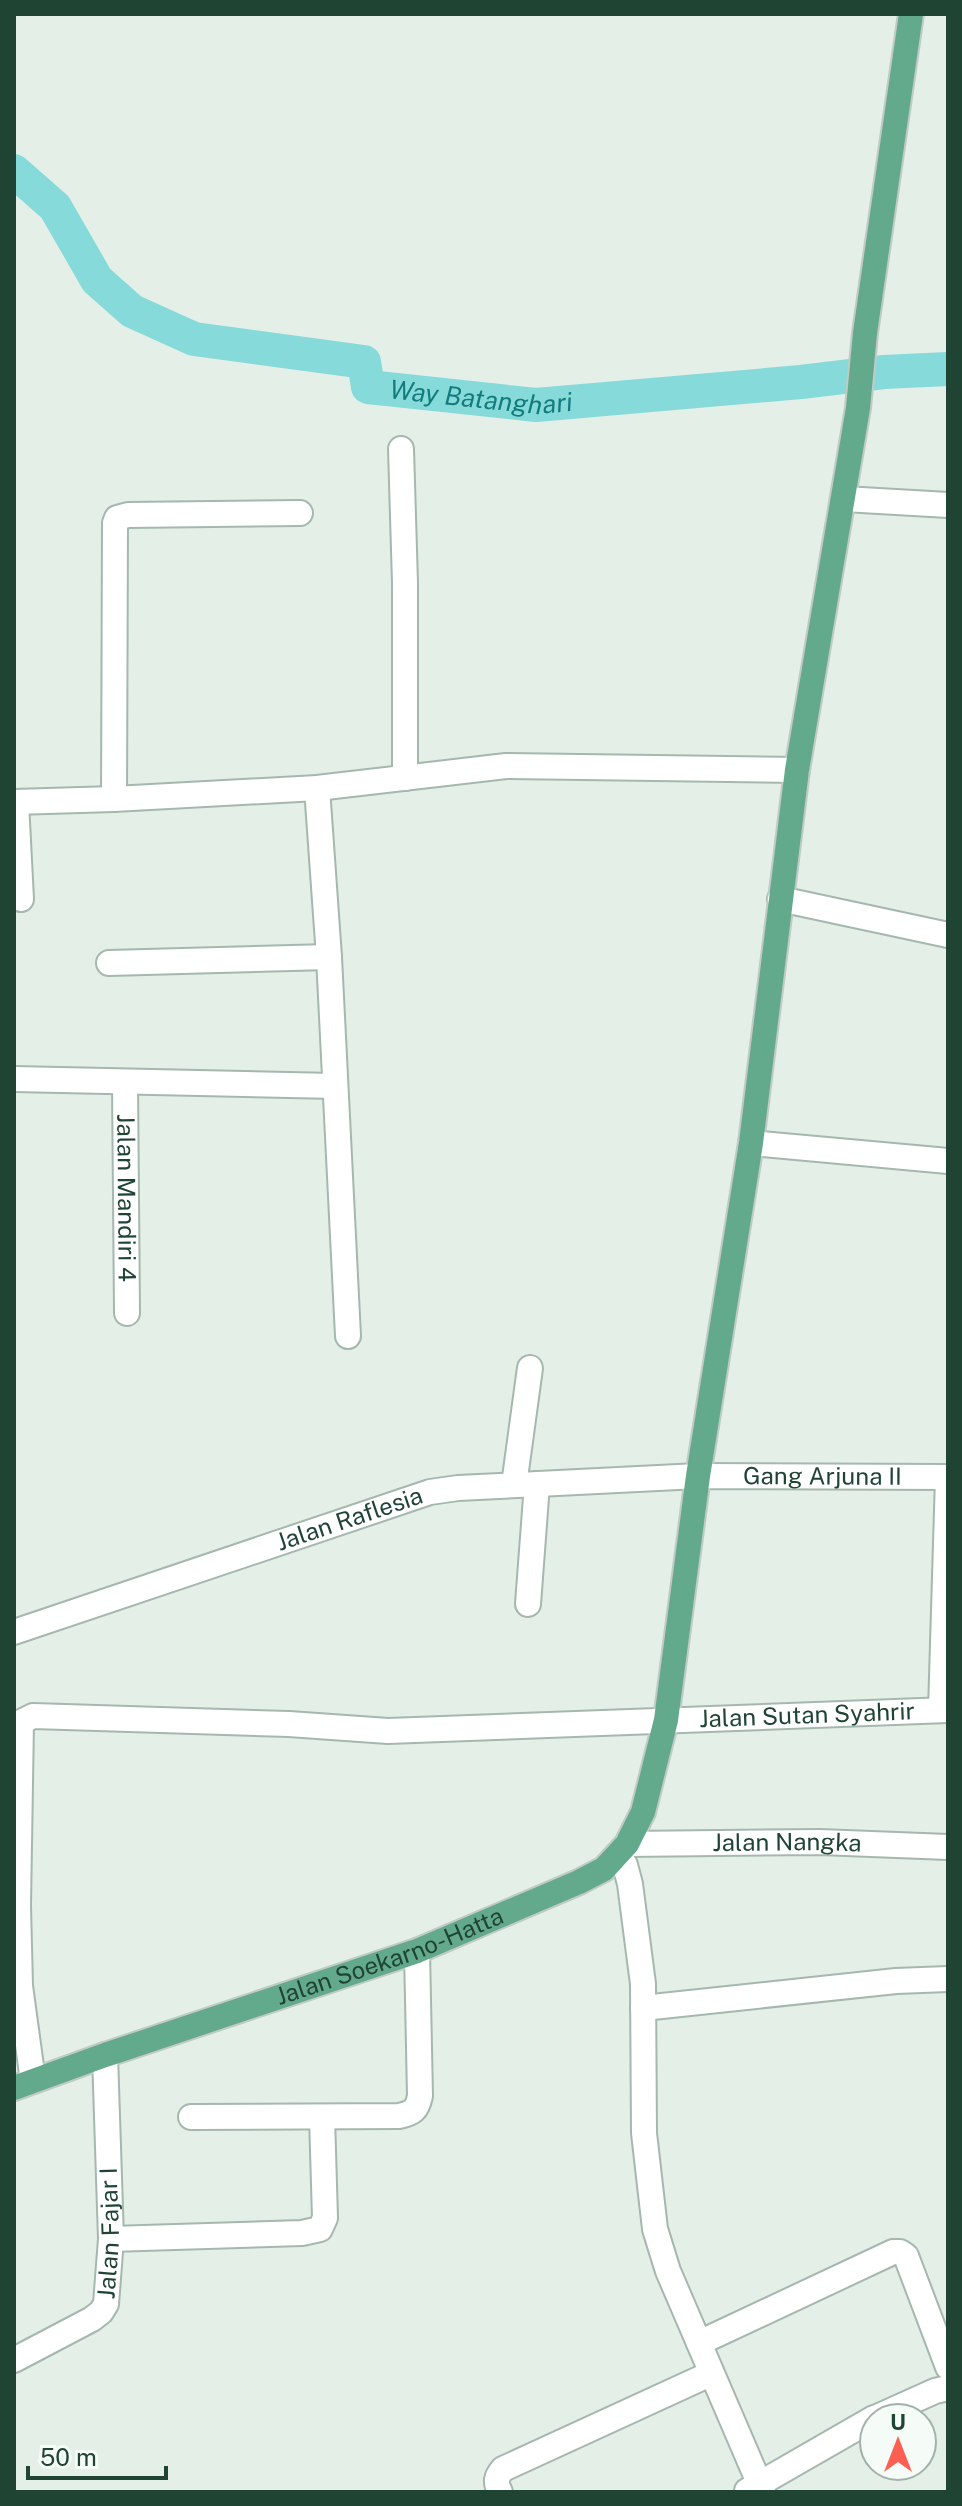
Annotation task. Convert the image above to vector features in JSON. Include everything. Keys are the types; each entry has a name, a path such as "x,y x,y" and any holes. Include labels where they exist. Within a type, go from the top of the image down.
{"main road":[{"name":"Jalan Soekarno-Hatta","path":"23,2085 417,1951 579,1882 604,1869 622,1850 643,1812 666,1720 698,1476 751,1143 797,770 858,408 865,333 911,14"}],"street":[{"path":"401,449 405,778"},
{"path":"844,499 948,505"},
{"path":"114,799 117,518 128,515 300,513"},
{"path":"21,899 15,802 317,788 506,766 797,770"},
{"path":"317,788 329,957 348,1336"},
{"path":"780,899 948,935"},
{"path":"109,963 329,957"},
{"path":"14,1079 335,1086"},
{"name":"Jalan Mandiri 4","path":"125,1082 127,1313"},
{"path":"751,1143 948,1161"},
{"path":"528,1604 526,1485 530,1368"},
{"name":"Gang Arjuna II","path":"698,1476 948,1477"},
{"name":"Jalan Raflesia","path":"14,1632 430,1492 698,1476"},
{"path":"944,1710 948,1477"},
{"name":"Jalan Sutan Syahrir","path":"16,1906 21,1722 33,1716 289,1724 388,1731 944,1710"},
{"name":"Jalan Nangka","path":"622,1850 820,1842 948,1847"},
{"path":"622,1850 630,1884 643,1984 644,2133 655,2229 668,2271 755,2489 858,2428"},
{"path":"16,1906 23,2085"},
{"path":"191,2117 399,2116 412,2113 418,2107 420,2096 417,1951"},
{"path":"643,2008 896,1981 948,1979"},
{"name":"Jalan Fajar I","path":"14,2360 92,2319 101,2312 108,2292 111,2239 105,2055"},
{"path":"111,2239 302,2233 320,2229 325,2218 322,2117"},
{"path":"699,2343 847,2272 893,2252 900,2252 906,2256 948,2367"},
{"path":"500,2492 496,2482 503,2469 710,2374"},
{"path":"910,2402 948,2388"}],"waterway":[{"name":"Way Batanghari","path":"14,171 55,207 97,280 132,311 194,339 364,362 368,387 536,405 884,372 948,369"}]}
